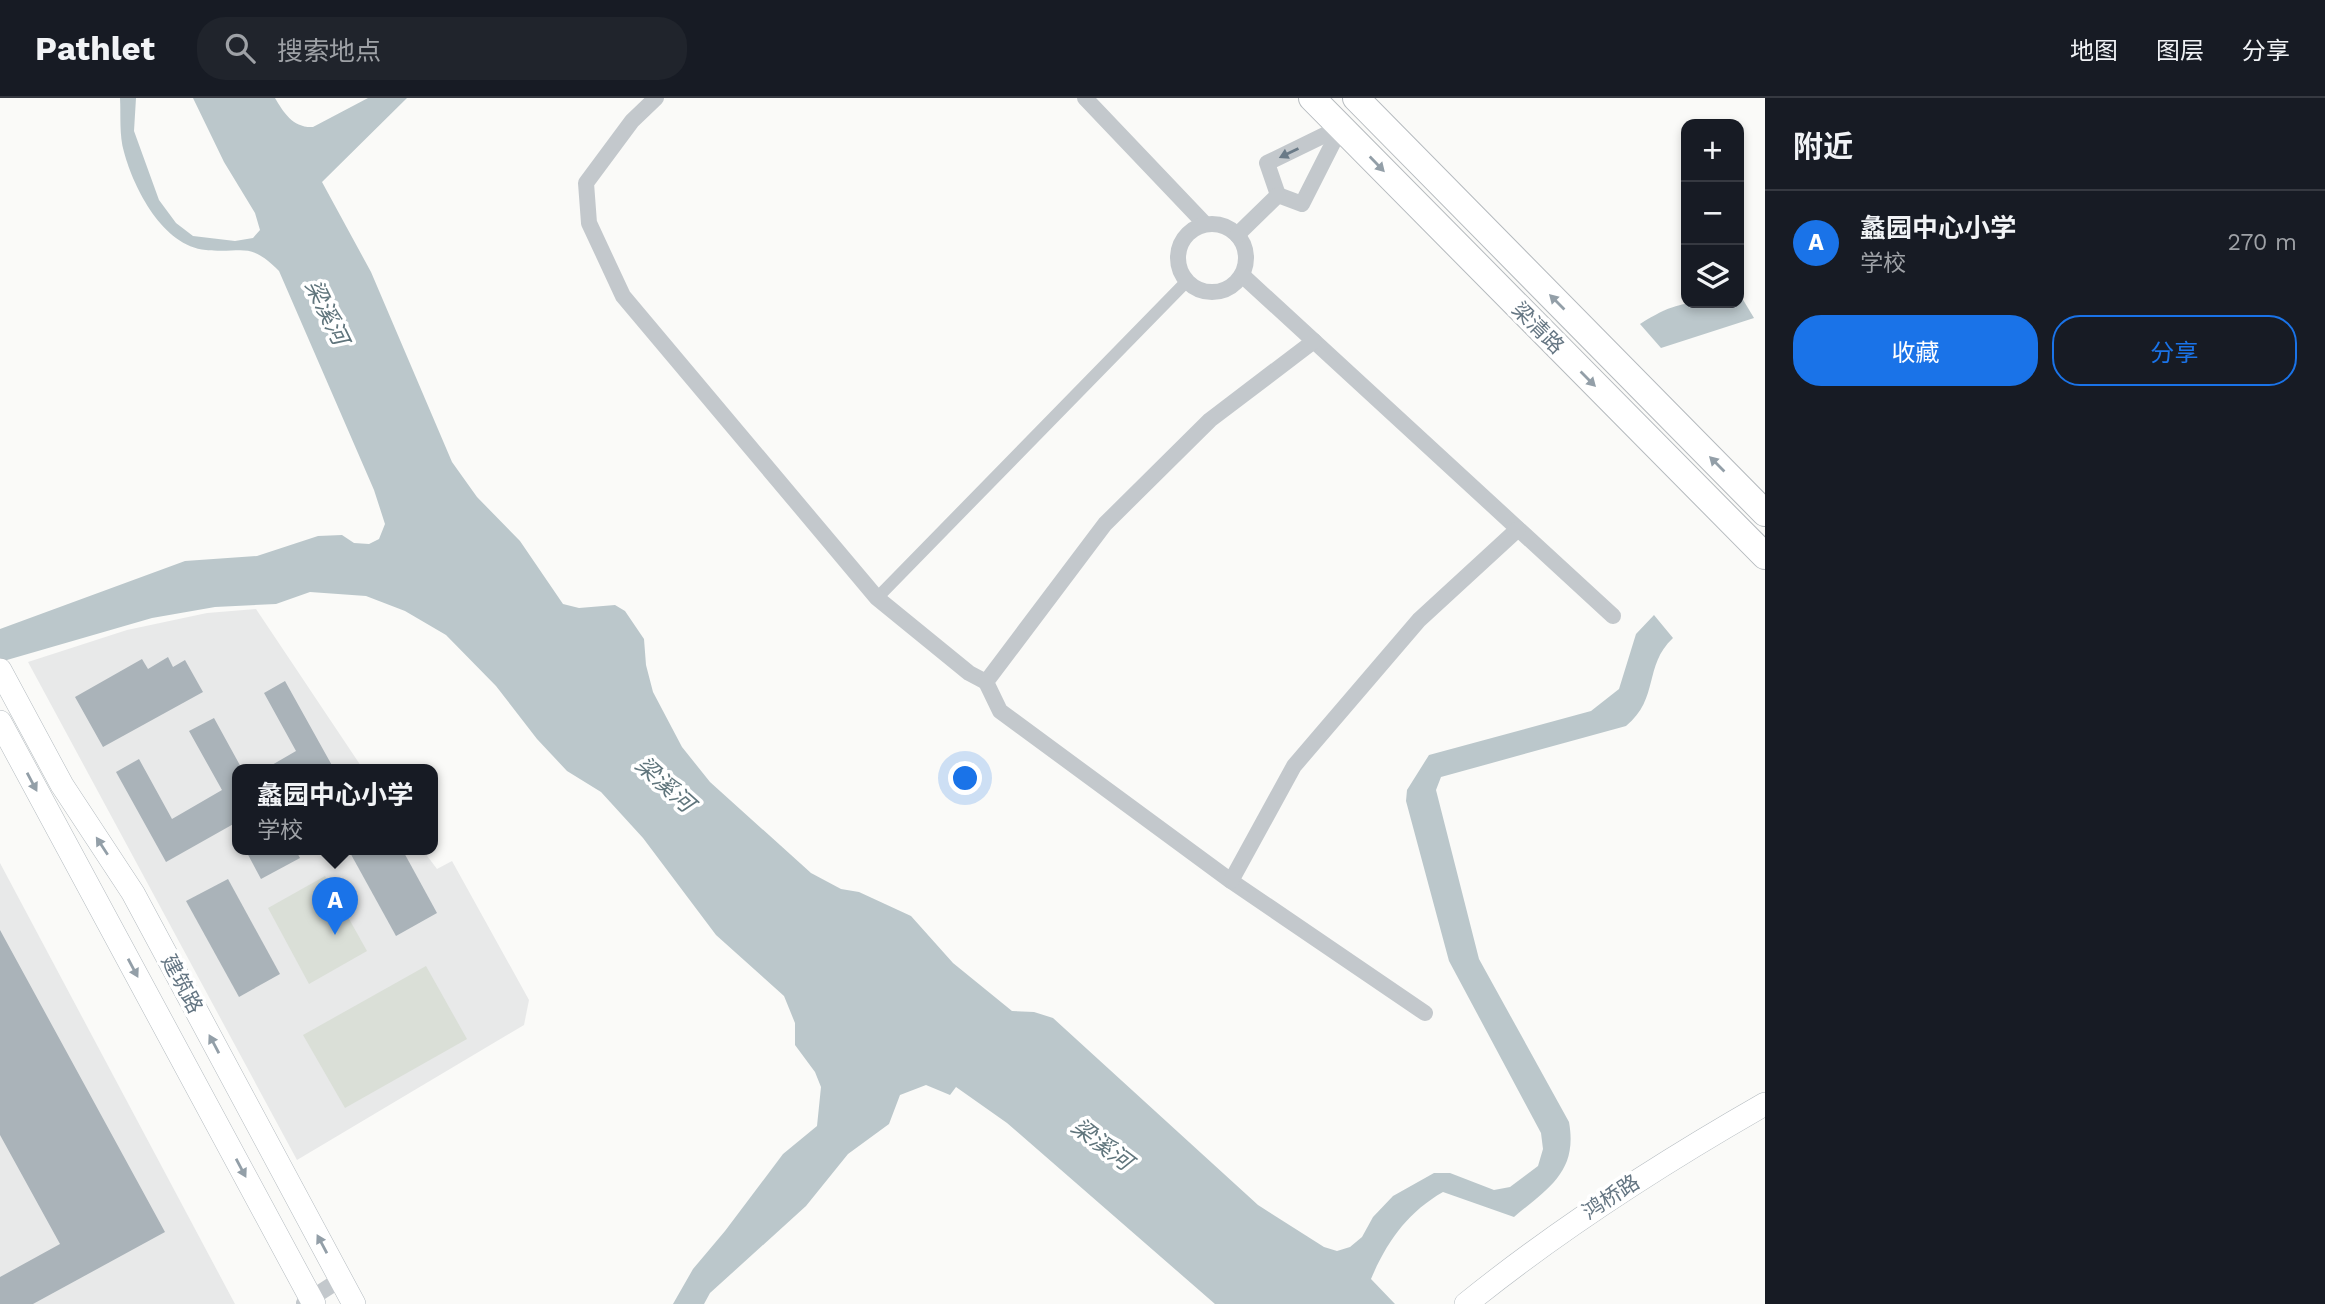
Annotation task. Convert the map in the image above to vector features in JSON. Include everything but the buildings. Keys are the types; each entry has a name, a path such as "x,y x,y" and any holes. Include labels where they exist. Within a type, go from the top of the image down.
{"main road":[{"name":"梁清路","path":"1312,98 1765,556"},
{"name":"梁清路","path":"1358,100 1765,513"},
{"path":"1341,127 1358,100"},
{"name":"建筑路","path":"2,674 62,785 133,893 354,1304"},
{"name":"建筑路","path":"0,722 309,1302"},
{"path":"100,908 133,893"},
{"name":"鸿桥路","path":"1466,1304 1594,1207 1684,1150 1765,1104"}],"street":[{"path":"656,98 632,121 586,183 589,223 623,296 877,598 969,673 986,682 1000,711 1231,881 1425,1013"},
{"path":"1084,98 1205,225"},
{"path":"1278,195 1267,163 1341,127"},
{"path":"1278,195 1302,204 1341,127"},
{"path":"1237,235 1278,195"},
{"path":"1217,224 1237,235 1246,254 1242,275 1227,289 1217,292 1196,288 1186,281 1180,271 1180,247 1185,237 1205,225 1217,224"},
{"path":"1242,275 1613,616"},
{"path":"877,598 1186,281"},
{"path":"986,682 1105,524 1210,420 1314,341"},
{"path":"1231,881 1294,766 1419,620 1518,529"},
{"path":"309,1302 341,1279"}],"shaded area":[{"path":"256,609 360,764 232,764 232,855 426,855 437,869 452,861 529,1000 524,1025 297,1160 28,662 127,630 207,613"},
{"path":"0,863 235,1304 0,1304"},
{"path":"325,876 367,951 309,984 268,908"},
{"path":"426,966 467,1039 345,1108 303,1035"}],"water":[{"name":"梁溪河","path":"120,98 136,98 134,131 159,200 176,223 193,236 235,241 253,238 260,230 255,213 224,162 193,98 275,98 295,122 313,127 368,98 407,98 322,182 371,272 452,462 477,497 520,541 563,604 579,608 615,605 625,611 644,639 646,665 653,692 682,747 710,782 811,873 841,889 859,892 911,916 953,963 1012,1011 1034,1012 1053,1018 1258,1205 1324,1247 1337,1251 1350,1247 1362,1237 1373,1217 1393,1196 1434,1173 1450,1173 1494,1190 1510,1187 1538,1166 1543,1149 1541,1133 1449,961 1406,801 1407,790 1429,755 1591,711 1619,689 1636,634 1654,615 1673,638 1658,660 1643,704 1626,726 1441,777 1436,790 1479,959 1569,1122 1569,1154 1558,1177 1514,1217 1443,1192 1419,1209 1392,1240 1371,1279 1395,1304 1215,1304 1007,1123 956,1087 950,1095 926,1085 900,1095 889,1124 848,1154 806,1206 710,1293 704,1304 673,1304 693,1269 783,1154 817,1126 821,1087 815,1072 795,1045 795,1023 784,996 716,935 643,838 601,792 567,771 537,739 496,686 446,635 405,611 366,596 310,592 276,604 215,607 152,618 0,662 0,629 185,561 257,556 318,536 342,535 354,543 369,544 379,539 385,524 374,490 279,271 260,255 245,250 218,251 191,246 164,227 143,198 129,167 121,139"},
{"path":"1744,301 1754,318 1661,348 1640,324 1677,306 1744,308"}],"place":[{"name":"蠡园中心小学","path":"335,935"}]}
